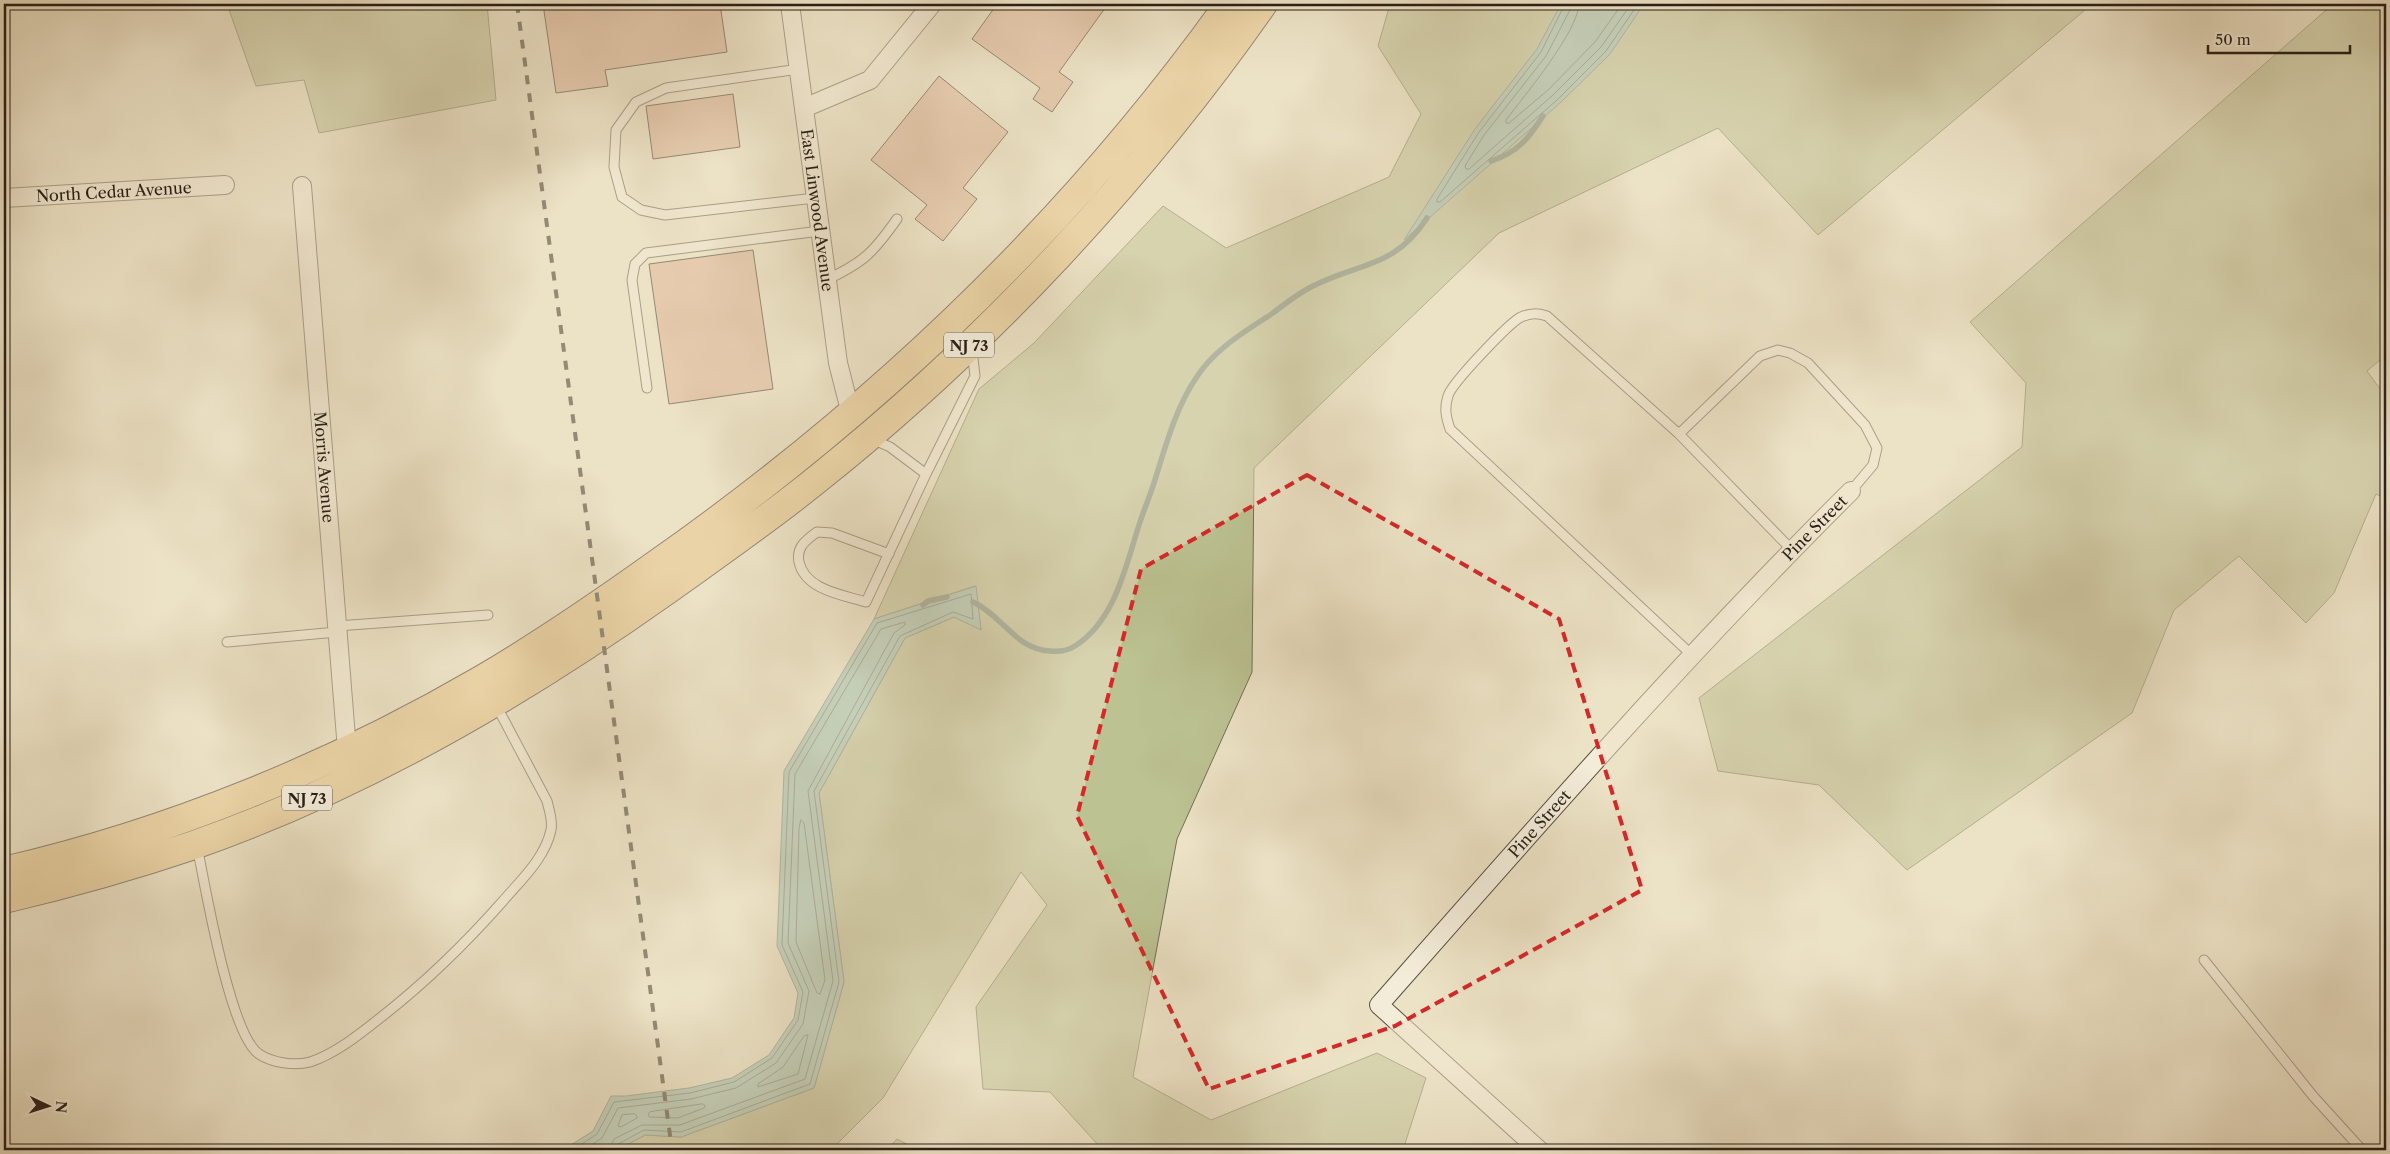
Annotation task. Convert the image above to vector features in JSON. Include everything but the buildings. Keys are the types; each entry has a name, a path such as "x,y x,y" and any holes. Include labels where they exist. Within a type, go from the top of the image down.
{"highway":[{"name":"NJ 73","path":"4,871 97,847 164,825 231,800 347,750 478,681 591,611 759,490 851,414 924,350 1071,200 1161,94 1229,4"},
{"name":"NJ 73","path":"4,899 74,882 197,844 370,770 495,703 617,626 717,555 816,481 971,343 1087,223 1135,169 1220,63 1263,4"}],"street":[{"name":"East Linwood Avenue","path":"790,4 840,376 851,414"},
{"path":"804,108 870,80 932,4"},
{"name":"North Cedar Avenue","path":"4,198 225,185"},
{"name":"Morris Avenue","path":"302,186 347,750"},
{"name":"Pine Street","path":"1539,1150 1379,1005 1594,760 1792,550 1851,491"}],"lane":[{"path":"799,69 666,88 636,102 616,130 614,167 622,198 642,210 665,215 815,198"},
{"path":"826,280 855,266 877,248 897,220"},
{"path":"646,388 632,280 636,264 646,253 820,231"},
{"path":"1694,656 1450,430 1445,413 1448,394 1465,371 1519,318 1534,313 1547,316 1679,434 1792,550"},
{"path":"889,554 832,533 817,532 801,545 797,555 800,570 809,580 820,587 866,602 889,554 926,474 975,376 971,343"},
{"path":"1679,434 1760,356 1778,350 1790,353 1808,363 1865,425 1878,448 1872,465 1851,491"},
{"path":"868,436 890,447 926,474"},
{"path":"228,642 337,629 488,615"},
{"path":"197,844 230,999 242,1030 258,1054 283,1063 310,1062 353,1040 428,980 480,927 536,863 551,830 551,817 547,801 495,703"},
{"path":"2204,960 2313,1096 2362,1150"}],"highlighted area":[{"path":"1307,475 1559,619 1642,890 1395,1026 1209,1089 1077,816 1141,569"}],"shaded area":[{"path":"227,4 487,4 496,100 319,133 304,80 256,86"},
{"path":"1390,4 2092,4 1818,235 1718,128 1499,233 1254,468 1252,672 1177,839 1133,1077 1211,1120 1377,1053 1426,1078 1403,1150 1098,1150 1099,1146 1050,1092 983,1089 976,1007 1047,905 1021,872 883,1098 831,1150 617,1150 645,1135 681,1137 814,1088 844,982 819,793 905,638 954,617 981,629 975,586 874,619 979,389 1034,343 1163,206 1226,248 1389,177 1421,114 1378,46"},
{"path":"2333,4 2386,4 2386,355 2367,371 2386,397 2386,499 2376,494 2334,593 2306,623 2239,556 2174,610 2132,713 1907,870 1819,785 1718,771 1699,698 2022,447 2026,383 1970,322"},
{"path":"897,1139 918,1150 887,1150"}],"water":[{"path":"1561,4 1644,4 1610,54 1560,103 1404,240 1475,129 1537,49"},
{"path":"976,586 981,630 954,617 905,638 819,793 844,982 814,1088 681,1137 645,1135 617,1150 563,1150 593,1131 611,1096 626,1096 689,1088 732,1078 769,1055 794,1018 798,993 777,946 784,771 874,619"}],"waterway":[{"path":"1491,161 1508,154 1522,144 1543,116"},
{"path":"973,602 993,615 1018,638 1038,649 1066,650 1075,646 1089,635 1100,622 1118,590 1176,417 1188,391 1203,368 1231,341 1291,299 1328,279 1375,262 1402,247 1415,235 1427,218"},
{"path":"923,605 928,601 947,597"}],"railway":[{"path":"517,4 672,1150"}]}
